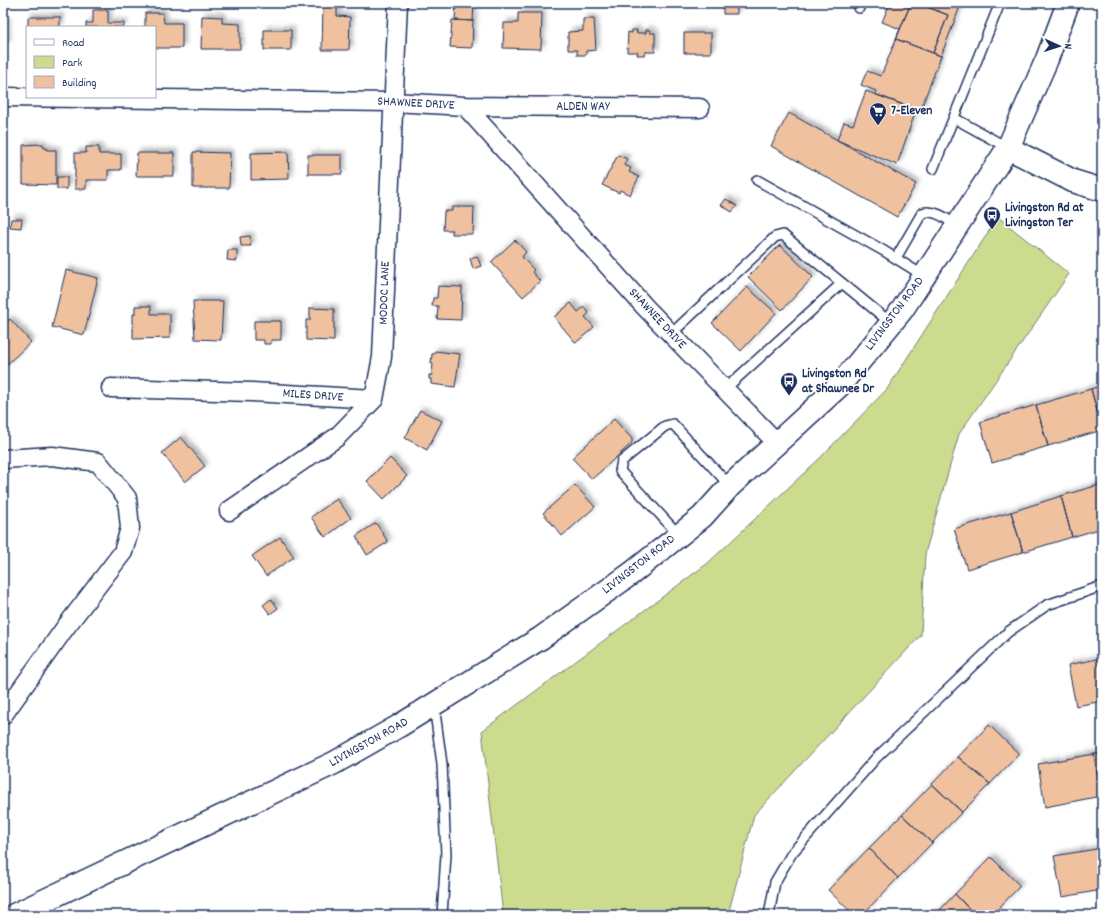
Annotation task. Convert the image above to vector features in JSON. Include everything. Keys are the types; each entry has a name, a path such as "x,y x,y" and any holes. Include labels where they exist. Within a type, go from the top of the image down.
{"main road":[{"name":"LIVINGSTON ROAD","path":"14,915 334,763 434,705 541,638 632,573 678,534 702,517 730,486 839,386 902,310 1008,148 1047,59 1067,3"},
{"path":"1008,148 1073,181 1102,190"}],"street":[{"name":"MODOC LANE","path":"374,399 382,358 398,3"},
{"name":"SHAWNEE DRIVE","path":"3,97 26,97"},
{"name":"SHAWNEE DRIVE","path":"81,98 393,102 465,106 671,334 777,443"},
{"name":"ALDEN WAY","path":"465,106 700,108"},
{"name":"MILES DRIVE","path":"111,388 252,392 374,399"},
{"path":"229,511 337,437 374,399"},
{"path":"3,459 52,456 98,462 127,498 130,528 123,552 65,628 3,715"}],"lane":[{"path":"933,169 1000,3"},
{"path":"954,118 1008,148"},
{"path":"757,180 896,258 924,276"},
{"path":"896,258 922,213 929,211 938,214 957,226"},
{"path":"671,334 776,237 783,235 891,323"},
{"path":"725,389 842,283"},
{"path":"678,534 620,471 622,461 665,426 673,424 730,486"},
{"path":"769,915 775,882 792,853 876,758 1008,632 1047,605 1102,586"},
{"path":"434,705 442,764 446,855 442,915"}],"green space":[{"path":"998,217 1069,274 959,434 925,554 921,635 754,815 728,915 503,915 482,731 708,563 819,459 887,389"}],"building":[{"path":"456,3 474,3 473,21 455,20"},
{"path":"890,3 911,3 896,39 900,29 882,22"},
{"path":"911,3 917,3 948,15 933,53 896,39"},
{"path":"917,3 961,4 941,56 933,53 948,15"},
{"path":"723,4 737,4 737,14 723,14"},
{"path":"323,5 337,5 337,16 350,17 349,50 322,50"},
{"path":"93,10 108,10 108,23 124,23 124,26 86,26 86,23 93,23"},
{"path":"145,13 163,13 164,23 182,23 182,48 156,48 156,26 145,26"},
{"path":"518,13 542,13 541,49 503,48 504,23 518,23"},
{"path":"202,16 222,17 222,23 240,24 240,49 201,49"},
{"path":"28,17 60,17 60,26 28,26"},
{"path":"583,19 594,19 596,50 586,51 586,55 577,55 577,50 568,50 568,32 583,31"},
{"path":"6,20 7,44 3,44 3,21"},
{"path":"452,20 473,21 472,48 450,47"},
{"path":"264,30 291,30 291,50 264,50"},
{"path":"632,30 637,30 636,33 646,33 646,30 650,30 650,33 655,33 655,52 645,52 645,55 637,55 638,52 627,52 628,32 632,33"},
{"path":"684,33 711,33 711,53 684,53"},
{"path":"896,39 941,56 920,111 875,94 876,91 861,85 867,71 881,76"},
{"path":"866,91 916,110 897,165 837,140 844,122 853,125"},
{"path":"789,113 916,184 897,217 771,146"},
{"path":"43,144 44,148 47,148 47,150 56,150 56,185 23,184 23,145"},
{"path":"86,147 99,147 99,154 121,154 121,170 108,170 108,180 86,180 86,189 75,189 75,153 86,153"},
{"path":"193,152 230,153 229,188 193,188"},
{"path":"288,152 289,179 251,180 251,153"},
{"path":"137,153 174,153 174,176 136,176"},
{"path":"308,155 342,155 342,174 308,174"},
{"path":"618,155 627,159 624,165 631,168 629,172 639,177 630,195 620,190 619,193 602,185"},
{"path":"57,177 67,177 67,189 57,189"},
{"path":"726,199 737,206 732,212 721,205"},
{"path":"452,207 474,207 473,234 452,234 452,230 443,230 444,211 452,211"},
{"path":"11,219 22,219 21,228 10,227"},
{"path":"250,236 251,246 241,246 240,237"},
{"path":"515,240 526,252 522,257 534,270 532,272 540,281 523,297 491,262"},
{"path":"780,245 813,277 782,310 748,277"},
{"path":"228,250 237,250 237,261 227,260"},
{"path":"477,256 481,266 473,269 470,258"},
{"path":"66,270 98,278 84,335 52,327"},
{"path":"438,286 462,287 461,320 437,319 438,306 432,306 433,298 437,298"},
{"path":"747,287 776,313 741,351 712,323"},
{"path":"193,301 223,301 221,340 195,339"},
{"path":"571,303 578,312 584,307 589,313 585,317 594,327 575,342 554,317"},
{"path":"135,306 151,306 151,314 170,314 170,338 133,339 133,314 135,314"},
{"path":"310,308 334,309 334,341 306,340 306,320 310,320"},
{"path":"10,319 31,342 3,368 3,326"},
{"path":"254,321 281,321 281,340 271,340 271,344 264,344 264,340 254,340"},
{"path":"435,351 460,354 455,387 431,384 429,375 432,375 432,354 434,354"},
{"path":"1102,385 1102,428 1091,389"},
{"path":"1091,389 1102,430 1048,446 1036,405"},
{"path":"1036,405 1048,446 992,463 980,422"},
{"path":"420,410 442,421 427,450 405,438"},
{"path":"614,419 632,439 632,443 592,479 572,458"},
{"path":"181,437 205,466 185,482 162,453"},
{"path":"390,458 407,476 384,499 367,481"},
{"path":"1102,484 1102,528 1072,537 1061,496"},
{"path":"575,485 595,507 562,536 543,513"},
{"path":"1061,496 1072,537 1023,552 1011,512"},
{"path":"337,499 351,518 325,537 311,517"},
{"path":"1011,512 1023,552 967,569 954,529"},
{"path":"376,523 388,542 367,555 356,536"},
{"path":"280,537 294,557 266,576 252,556"},
{"path":"271,599 278,608 270,614 263,605"},
{"path":"1102,658 1102,701 1076,706 1068,665"},
{"path":"989,725 1019,754 990,784 958,757"},
{"path":"1102,753 1102,796 1101,796 1094,754"},
{"path":"1094,754 1101,796 1045,807 1038,764"},
{"path":"958,757 990,784 962,812 932,784"},
{"path":"932,784 962,812 932,843 902,815"},
{"path":"902,815 932,843 898,878 869,848"},
{"path":"869,848 898,878 862,915 854,915 828,890"},
{"path":"1102,848 1102,890 1062,897 1054,856"},
{"path":"991,857 1020,886 992,915 975,915 955,894"},
{"path":"955,894 975,915 935,915"}],"place":[{"name":"7-Eleven","path":"878,126"},
{"name":"Livingston Rd at Livingston Ter","path":"992,230"},
{"name":"Livingston Rd at Shawnee Dr","path":"789,396"}]}
